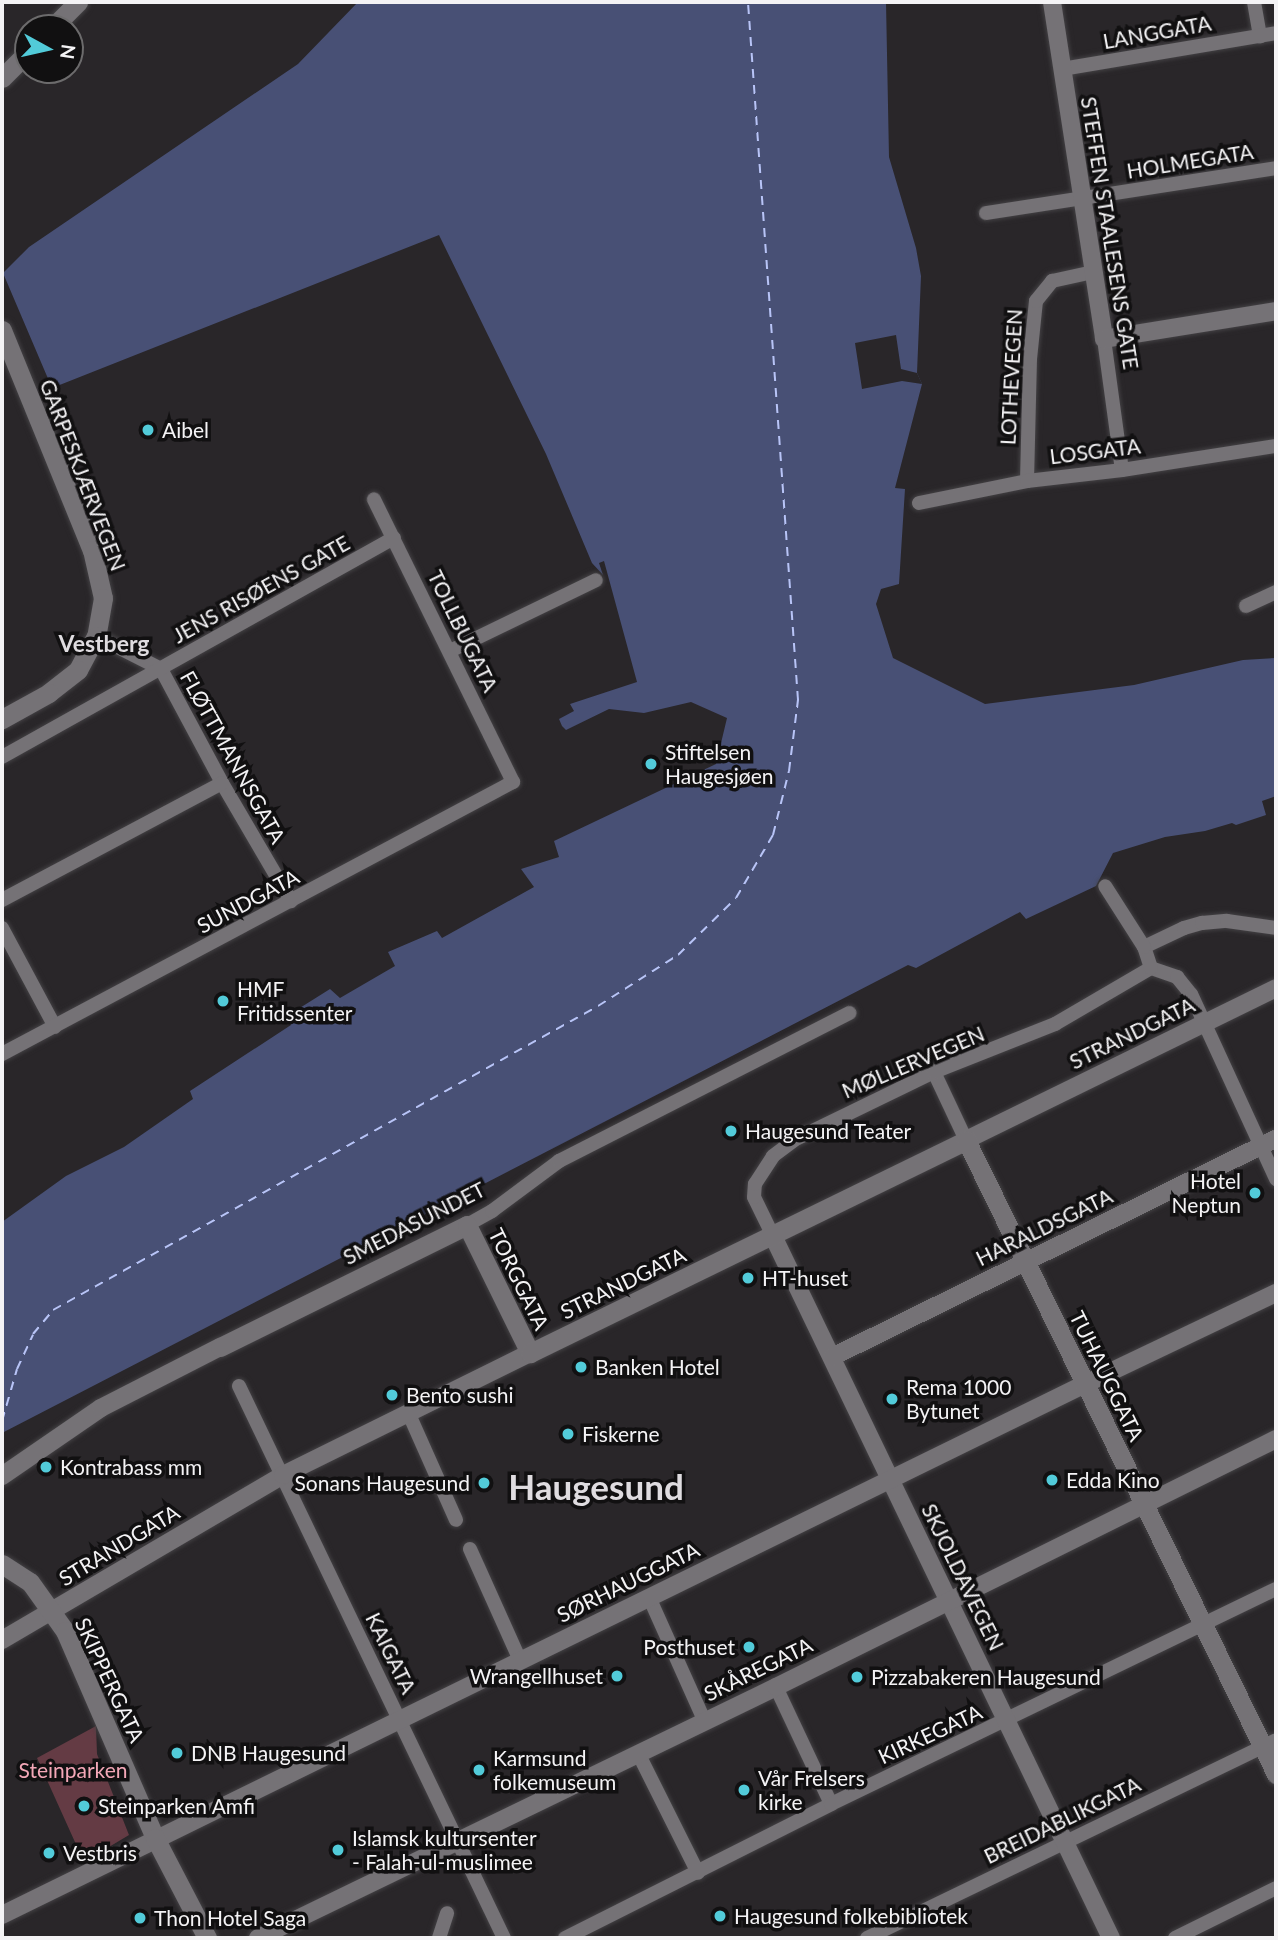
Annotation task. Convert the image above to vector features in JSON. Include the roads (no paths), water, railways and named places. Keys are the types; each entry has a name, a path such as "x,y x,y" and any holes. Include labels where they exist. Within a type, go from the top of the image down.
{"main road":[{"name":"GARPESKJÆRVEGEN","path":"2,330 92,550 103,598 96,636 89,655 66,681 2,719"},
{"name":"STRANDGATA","path":"530,1353 966,1140"},
{"name":"TUHAUGGATA","path":"966,1140 1203,1625 1270,1743 1276,1774"},
{"name":"SMEDASUNDET","path":"220,1347 467,1225"},
{"name":"TORGGATA","path":"467,1225 530,1353"},
{"name":"SKIPPERGATA","path":"2,1564 20,1573 65,1631 155,1838 207,1938"}],"street":[{"name":"STEFFEN STAALESENS GATE","path":"1052,2 1122,470"},
{"path":"1254,2 1259,36"},
{"name":"LANGGATA","path":"1062,69 1276,33"},
{"name":"HOLMEGATA","path":"986,213 1082,201 1276,168"},
{"name":"LOTHEVEGEN","path":"1027,481 1030,359 1037,300 1052,281 1093,272"},
{"path":"1104,339 1276,311"},
{"name":"LOSGATA","path":"919,503 1027,481 1122,470 1276,446"},
{"name":"TOLLBUGATA","path":"374,499 513,782"},
{"name":"JENS RISØENS GATE","path":"2,757 394,538"},
{"path":"450,650 596,580"},
{"path":"1246,606 1276,592"},
{"path":"96,636 161,670"},
{"name":"FLØTTMANNSGATA","path":"161,670 222,783 291,901"},
{"name":"SUNDGATA","path":"2,1054 513,782"},
{"path":"2,900 222,783"},
{"path":"1105,886 1144,947 1151,968 1183,982 1269,1142 1276,1179"},
{"path":"1144,947 1184,928 1202,923 1227,921 1276,928"},
{"path":"2,928 55,1027"},
{"name":"MØLLERVEGEN","path":"773,1236 754,1197 755,1184 761,1170 773,1156 811,1129 934,1072 1055,1024 1151,968"},
{"name":"STRANDGATA","path":"966,1140 1276,988"},
{"name":"SMEDASUNDET","path":"467,1225 492,1211 559,1161 849,1013"},
{"name":"TUHAUGGATA","path":"934,1072 966,1140"},
{"name":"HARALDSGATA","path":"832,1357 1269,1142"},
{"name":"SKJOLDAVEGEN","path":"773,1236 1111,1938"},
{"name":"SØRHAUGGATA","path":"2,1915 1276,1293"},
{"name":"SMEDASUNDET","path":"2,1476 101,1408 220,1347"},
{"name":"STRANDGATA","path":"2,1640 282,1475 530,1353"},
{"name":"KAIGATA","path":"239,1386 504,1938"},
{"path":"408,1412 456,1520"},
{"name":"SKÅREGATA","path":"258,1938 776,1687 1276,1439"},
{"path":"470,1549 520,1660"},
{"name":"KIRKEGATA","path":"565,1938 831,1804 1008,1721 1276,1589"},
{"path":"649,1597 704,1720"},
{"path":"776,1687 831,1804"},
{"name":"BREIDABLIKGATA","path":"867,1938 1270,1743"},
{"path":"638,1753 698,1873"},
{"path":"1175,1938 1276,1888"},
{"path":"439,1938 447,1913"}],"water":[{"path":"358,2 886,2 889,157 916,248 921,276 917,373 922,384 895,488 905,489 899,584 881,589 876,604 893,658 985,704 1134,685 1243,660 1276,658 1276,796 1262,801 1266,815 1236,825 1232,823 1205,831 1165,837 1113,853 1096,886 1026,919 1020,912 916,968 908,965 2,1433 2,1222 66,1176 124,1147 193,1099 190,1091 291,1025 287,1016 330,989 340,998 395,966 388,952 437,931 442,938 534,887 521,869 559,857 554,841 716,764 727,718 691,702 644,713 609,709 566,730 562,726 559,719 574,711 570,704 637,682 604,561 599,563 603,575 592,563 546,454 439,235 52,388 3,273 29,247 298,64"}],"place":[{"name":"Aibel","path":"148,430"},
{"name":"Stiftelsen Haugesjøen","path":"651,764"},
{"name":"HMF Fritidssenter","path":"223,1001"},
{"name":"Haugesund Teater","path":"731,1131"},
{"name":"Hotel Neptun","path":"1255,1193"},
{"name":"HT-huset","path":"748,1278"},
{"name":"Banken Hotel","path":"581,1367"},
{"name":"Bento sushi","path":"392,1395"},
{"name":"Rema 1000 Bytunet","path":"892,1399"},
{"name":"Fiskerne","path":"568,1434"},
{"name":"Kontrabass mm","path":"46,1467"},
{"name":"Edda Kino","path":"1052,1480"},
{"name":"Sonans Haugesund","path":"484,1483"},
{"name":"Posthuset","path":"749,1647"},
{"name":"Wrangellhuset","path":"617,1676"},
{"name":"Pizzabakeren Haugesund","path":"857,1677"},
{"name":"DNB Haugesund","path":"177,1753"},
{"name":"Karmsund folkemuseum","path":"479,1770"},
{"name":"Vår Frelsers kirke","path":"744,1790"},
{"name":"Steinparken Amfi","path":"84,1806"},
{"name":"Islamsk kultursenter - Falah-ul-muslimee","path":"338,1850"},
{"name":"Vestbris","path":"49,1853"},
{"name":"Haugesund folkebibliotek","path":"720,1916"},
{"name":"Thon Hotel Saga","path":"140,1918"}],"district":[{"name":"Vestberg","path":"104,643"},
{"name":"Haugesund","path":"596,1486"}],"park label":[{"name":"Steinparken","path":"73,1770"}]}
